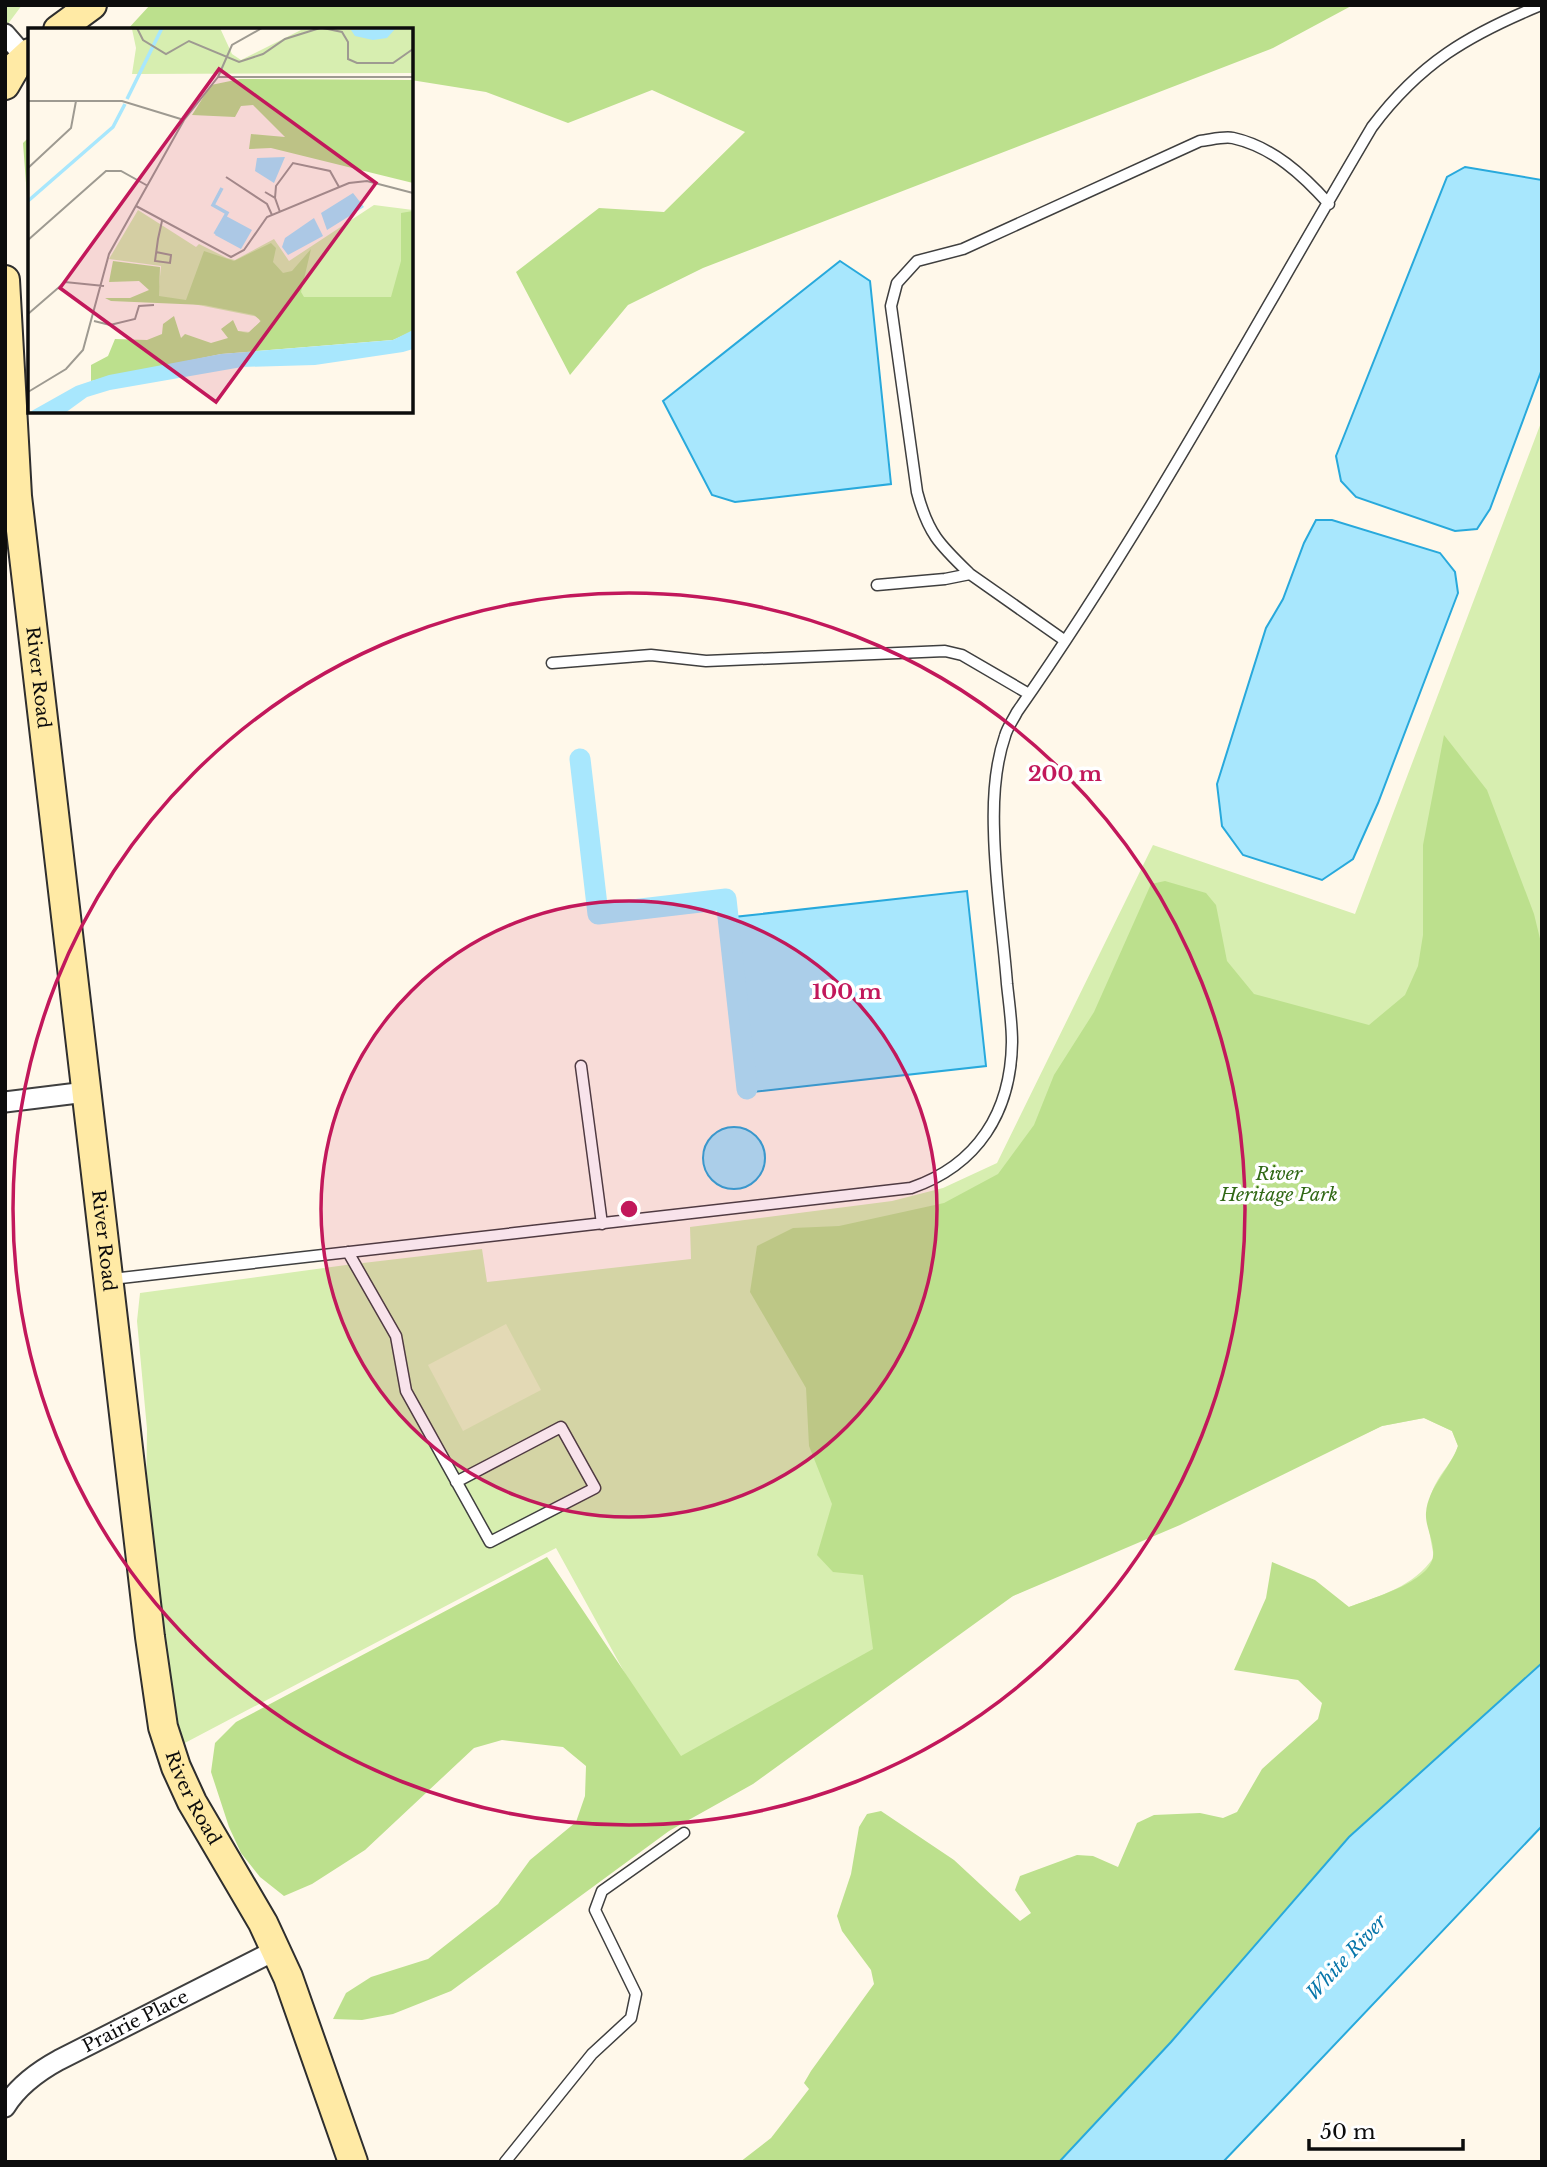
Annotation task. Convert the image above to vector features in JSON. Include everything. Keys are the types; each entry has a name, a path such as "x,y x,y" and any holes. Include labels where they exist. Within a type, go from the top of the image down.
{"street":[{"path":"61,28 93,5"},
{"path":"5,34 27,55 5,85"},
{"name":"River Road","path":"5,280 11,498 86,1092 151,1648 166,1737 181,1781 276,1950 354,2162"},
{"path":"5,1102 86,1092"},
{"name":"Prairie Place","path":"5,2107 31,2078 59,2060 276,1950"}],"lane":[{"path":"108,1279 911,1188 931,1182 976,1149 995,1119 1002,1102 1012,1040 997,872 995,806 996,780 1005,736 1168,477 1372,127 1406,86 1425,69 1463,42 1541,5"},
{"path":"1064,640 970,574 940,545 924,519 917,492 891,306 897,283 917,261 963,248 1200,141 1231,138 1258,147 1288,163 1329,204"},
{"path":"877,584 945,579 970,574"},
{"path":"552,663 651,655 706,661 932,650 962,655 1029,694"},
{"path":"581,1066 602,1224"},
{"path":"348,1252 396,1336 406,1391 456,1482 490,1542 595,1488 561,1427 456,1482"},
{"path":"505,2162 592,2054 631,2018 636,1994 595,1910 602,1891 684,1833"}],"green space":[{"path":"5,5 22,5 5,28"},
{"path":"150,5 1353,5 1273,48 703,268 628,305 570,375 516,272 599,208 664,212 745,132 652,90 568,123 486,92 413,80 413,28 129,28"},
{"path":"28,138 28,209 23,143"},
{"name":"River Heritage Park","path":"1542,420 1542,1664 1349,1607 1407,1583 1434,1557 1428,1520 1429,1503 1435,1485 1458,1446 1452,1431 1424,1418 1382,1426 1013,1596 677,1768 556,1548 181,1745 171,1710 146,1510 147,1429 137,1321 140,1293 482,1249 487,1282 691,1259 690,1227 892,1201 943,1188 997,1163 1153,845 1355,914"},
{"path":"1444,735 1487,790 1534,914 1542,947 1542,1663 1349,1837 1171,2042 1059,2162 740,2162 771,2138 809,2089 804,2083 811,2071 874,1984 871,1970 842,1931 837,1916 851,1874 859,1827 867,1814 881,1811 954,1860 1020,1921 1031,1913 1015,1890 1020,1876 1077,1855 1093,1856 1118,1867 1137,1823 1154,1815 1200,1813 1223,1818 1237,1812 1262,1769 1318,1719 1322,1703 1298,1680 1234,1670 1266,1598 1272,1562 1315,1580 1349,1607 1398,1588 1422,1574 1430,1565 1433,1556 1426,1518 1428,1504 1458,1446 1452,1431 1424,1418 1382,1426 1180,1525 1013,1596 753,1784 669,1831 451,1991 393,2014 362,2020 333,2019 346,1993 371,1977 428,1959 498,1904 530,1860 576,1822 585,1796 586,1766 563,1747 502,1740 474,1748 365,1850 312,1884 284,1896 260,1877 241,1853 229,1827 211,1772 215,1743 236,1722 547,1557 681,1756 873,1649 863,1575 833,1572 817,1555 832,1504 809,1446 806,1388 750,1292 757,1246 793,1228 839,1226 944,1203 998,1174 1034,1125 1054,1075 1094,1012 1151,884 1165,881 1206,893 1216,905 1227,961 1254,994 1369,1025 1405,995 1418,966 1423,935 1423,845"},
{"path":"506,1324 541,1390 463,1431 428,1365"}],"water":[{"path":"1465,167 1542,180 1542,369 1490,509 1477,529 1455,531 1356,497 1341,481 1336,456 1447,177"},
{"path":"840,261 870,281 891,484 735,502 712,495 663,401"},
{"path":"1316,520 1332,520 1440,553 1455,572 1458,593 1378,803 1353,859 1322,880 1243,855 1222,826 1217,784 1266,628 1283,599 1304,543"},
{"path":"967,891 986,1066 753,1092 734,917"},
{"path":"734,1127 756,1136 765,1158 756,1180 734,1189 712,1180 703,1158 712,1136"},
{"name":"White River","path":"1542,1663 1542,1826 1223,2162 1059,2162 1171,2042 1349,1837"}],"waterway":[{"path":"580,759 598,914 726,899 747,1089"}]}
